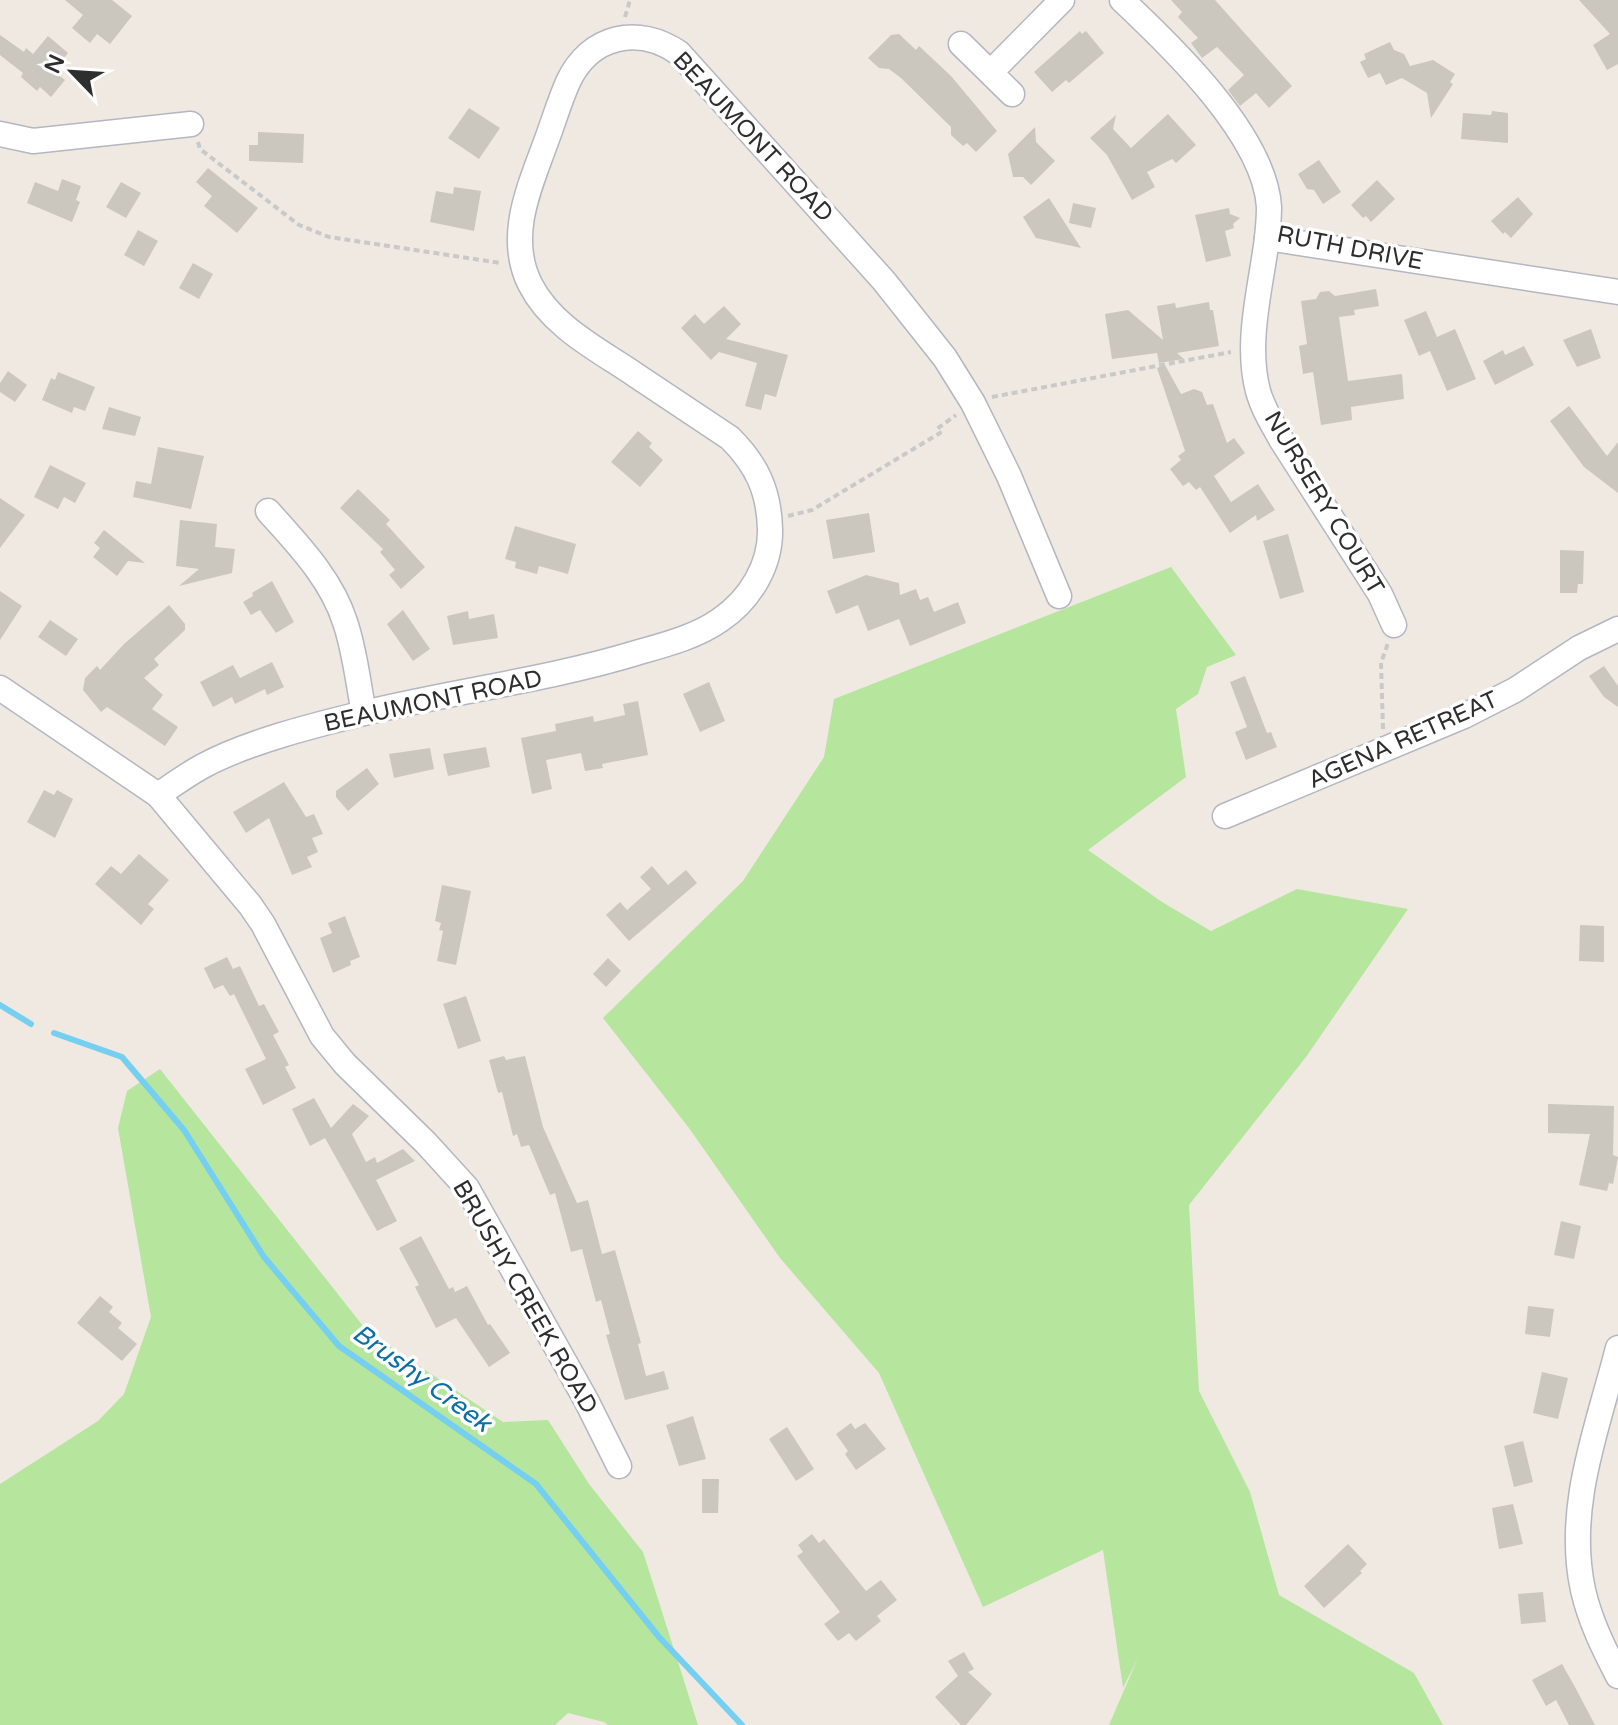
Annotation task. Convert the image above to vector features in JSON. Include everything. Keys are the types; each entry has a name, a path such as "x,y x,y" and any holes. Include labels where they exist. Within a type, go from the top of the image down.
{"street":[{"path":"991,72 1062,0"},
{"name":"RUTH DRIVE","path":"1122,0 1222,106 1248,145 1262,176 1269,205 1267,238 1618,292"},
{"name":"BEAUMONT ROAD","path":"158,795 205,765 257,744 364,713 586,668 697,633 742,603 758,580 771,542 770,520 760,475 748,456 730,438 557,320 531,286 521,265 521,216 568,81 587,56 620,37 636,36 667,44 691,64 921,325 973,403 1009,476 1059,596"},
{"path":"961,44 1012,94"},
{"path":"0,134 33,141 191,124"},
{"name":"NURSERY COURT","path":"1267,238 1252,348 1258,390 1268,417 1380,594 1394,625"},
{"path":"268,511 314,564 335,599 345,623 364,713"},
{"name":"AGENA RETREAT","path":"1225,816 1464,716 1515,690 1579,648 1618,629"},
{"name":"BRUSHY CREEK ROAD","path":"0,688 158,795 257,915 312,1020 334,1051 467,1188 586,1400 619,1466"},
{"path":"1618,1348 1584,1473 1579,1545 1583,1589 1590,1613 1618,1676"}],"path":[{"path":"191,124 200,149 299,225 329,237 484,262"},
{"path":"770,520 812,510 940,433 937,429 973,403 991,397 1252,348"},
{"path":"1384,751 1381,663 1394,625"}],"green space":[{"path":"1171,567 1236,655 1207,667 1198,694 1176,709 1186,777 1088,850 1162,902 1211,931 1297,889 1408,909 1306,1057 1189,1205 1199,1391 1250,1492 1279,1595 1414,1673 1443,1725 1109,1725 1138,1658 1123,1688 1103,1550 983,1607 879,1373 780,1258 689,1128 603,1018 743,881 824,757 834,699"},
{"path":"160,1069 367,1331 503,1422 548,1420 589,1484 643,1552 698,1725 608,1725 568,1713 555,1725 0,1725 0,1484 98,1421 124,1394 151,1317 118,1128 127,1091"}],"building":[{"path":"65,0 112,0 132,16 110,44 97,34 90,43 72,28 83,15"},
{"path":"1171,0 1215,0 1292,86 1269,108 1256,93 1240,106 1228,90 1244,75 1217,47 1202,58 1191,43 1198,38 1178,17 1182,12"},
{"path":"1579,0 1618,0 1618,64 1607,70 1593,45 1610,34"},
{"path":"1080,31 1082,34 1086,31 1104,53 1069,83 1066,80 1052,92 1034,72"},
{"path":"899,34 916,50 919,46 951,76 997,131 976,152 951,135 951,127 901,78 889,69 879,68 868,58 891,35"},
{"path":"0,35 24,52 26,48 33,54 48,36 68,53 53,71 65,80 51,97 40,87 37,91 21,77 23,73 0,55"},
{"path":"1390,42 1394,50 1404,54 1410,66 1433,60 1455,74 1450,82 1453,84 1431,118 1427,93 1402,78 1386,85 1380,73 1368,78 1360,62 1366,59 1364,54"},
{"path":"469,108 500,128 479,159 448,138"},
{"path":"1492,111 1508,113 1508,143 1461,139 1463,113 1491,115"},
{"path":"1168,114 1196,145 1176,163 1172,159 1147,172 1155,187 1132,200 1107,155 1090,138 1116,115 1113,129 1131,148"},
{"path":"1035,127 1036,142 1055,161 1031,185 1023,177 1013,177 1008,154"},
{"path":"258,132 304,134 303,163 249,161 249,145 258,145"},
{"path":"1319,160 1341,192 1323,204 1314,190 1307,189 1298,174"},
{"path":"208,168 258,208 237,233 204,206 212,196 196,182"},
{"path":"62,179 81,186 76,200 80,202 72,222 27,203 35,182 58,191"},
{"path":"1377,180 1395,199 1371,222 1351,205"},
{"path":"121,182 141,193 126,218 106,207"},
{"path":"454,187 481,191 474,231 430,222 436,191 453,194"},
{"path":"1518,197 1533,214 1511,238 1491,221"},
{"path":"1049,198 1081,248 1036,238 1023,217"},
{"path":"1073,203 1096,208 1091,228 1069,223"},
{"path":"1229,208 1230,214 1240,218 1233,224 1234,228 1225,231 1231,256 1206,262 1195,215"},
{"path":"138,230 158,241 144,266 124,255"},
{"path":"193,263 213,274 199,299 179,288"},
{"path":"1376,289 1379,306 1354,310 1355,315 1339,317 1348,381 1402,374 1404,399 1351,407 1352,420 1321,425 1313,372 1303,374 1299,346 1307,344 1301,301 1316,299 1320,292 1329,291 1335,296"},
{"path":"1209,302 1219,346 1177,353 1184,359 1159,363 1157,353 1112,359 1105,314 1128,310 1163,340 1157,306 1175,303 1176,308"},
{"path":"724,306 741,324 726,339 788,355 776,397 765,394 761,410 745,406 757,363 719,352 711,360 681,328 695,314 704,324"},
{"path":"1426,311 1437,337 1455,329 1476,379 1447,391 1430,351 1419,356 1404,320"},
{"path":"1591,329 1601,358 1577,367 1563,340"},
{"path":"1524,346 1534,365 1495,385 1483,361 1503,350 1505,355"},
{"path":"1165,365 1181,394 1194,389 1202,392 1207,405 1213,404 1227,443 1234,438 1245,453 1214,476 1231,502 1258,484 1275,510 1257,521 1256,515 1230,533 1200,487 1196,490 1189,482 1183,486 1170,469 1181,460 1178,456 1185,451 1157,368"},
{"path":"8,371 27,385 15,402 0,392 0,383"},
{"path":"58,372 95,387 85,411 74,407 72,413 42,400 51,378 55,380"},
{"path":"1569,406 1607,456 1618,442 1618,493 1584,467 1550,421"},
{"path":"109,407 141,417 135,436 102,429"},
{"path":"638,431 652,443 649,447 663,460 640,487 611,462"},
{"path":"158,447 204,456 191,509 133,497 136,481 151,484"},
{"path":"50,465 86,483 75,503 64,497 58,509 34,497"},
{"path":"358,489 390,520 386,524 425,567 401,589 389,575 395,570 380,552 383,549 340,508"},
{"path":"0,498 25,515 0,548"},
{"path":"869,513 875,552 833,559 826,520"},
{"path":"180,520 217,524 215,547 235,549 232,573 179,586 199,569 176,566"},
{"path":"515,526 576,544 568,574 539,566 537,574 515,568 516,562 505,559"},
{"path":"104,530 145,563 128,561 117,576 93,557 100,548 94,543"},
{"path":"1288,534 1304,592 1280,599 1263,541"},
{"path":"1560,550 1584,551 1583,584 1578,584 1577,593 1560,593"},
{"path":"866,575 899,583 900,595 916,589 920,600 928,597 934,612 958,602 966,623 910,646 899,619 868,631 858,605 836,614 827,591"},
{"path":"272,581 294,622 276,633 260,610 251,615 243,602"},
{"path":"0,591 22,606 0,640"},
{"path":"169,605 185,624 185,630 154,659 159,665 144,678 163,695 152,709 178,727 165,746 107,707 101,712 83,690 85,678 97,666 100,670 124,644"},
{"path":"403,610 430,649 413,661 387,624"},
{"path":"468,611 469,619 494,614 498,638 453,645 447,616"},
{"path":"50,620 78,639 66,656 38,637"},
{"path":"272,662 284,687 267,695 265,689 235,704 232,697 213,707 200,682 233,665 240,678"},
{"path":"1604,666 1618,686 1618,707 1604,697 1589,676"},
{"path":"1245,676 1267,733 1271,732 1277,747 1246,760 1235,732 1247,727 1230,682"},
{"path":"709,682 725,721 700,732 683,694"},
{"path":"638,701 648,755 602,764 603,768 585,771 581,753 546,760 552,789 532,794 521,738 556,731 555,724 593,716 594,722 625,715 623,704"},
{"path":"486,747 490,767 448,776 443,754"},
{"path":"430,748 434,769 394,778 389,754"},
{"path":"367,768 379,784 348,811 336,797 336,791"},
{"path":"284,782 306,817 314,814 323,834 312,838 318,852 307,857 312,867 292,875 269,818 246,833 233,812"},
{"path":"44,790 54,795 57,790 73,799 55,838 27,822"},
{"path":"139,854 169,880 148,904 154,909 141,925 95,884 111,866 121,874"},
{"path":"652,866 668,885 686,870 697,883 629,941 606,915 620,902 627,910 651,889 640,877"},
{"path":"442,885 471,891 456,965 437,961 443,931 439,930 441,923 435,921"},
{"path":"345,916 360,957 333,973 320,938 332,933 328,923"},
{"path":"1580,925 1604,926 1604,962 1579,961"},
{"path":"227,957 233,969 240,966 259,1006 264,1004 279,1032 273,1035 289,1065 285,1067 296,1088 263,1105 245,1069 266,1059 234,994 230,996 223,985 214,989 204,968"},
{"path":"608,958 621,971 606,987 593,974"},
{"path":"466,996 481,1041 458,1049 443,1004"},
{"path":"504,1056 506,1060 525,1056 543,1127 577,1203 588,1200 602,1254 615,1250 641,1343 638,1344 646,1376 664,1371 669,1389 625,1400 606,1335 610,1334 601,1300 596,1302 582,1249 571,1252 555,1193 550,1195 529,1145 521,1147 517,1134 513,1136 502,1092 498,1093 489,1060"},
{"path":"314,1098 331,1128 353,1104 369,1116 352,1134 366,1162 375,1157 377,1163 403,1149 415,1161 376,1180 397,1221 377,1231 325,1138 310,1146 292,1109"},
{"path":"1548,1104 1614,1106 1613,1155 1618,1157 1613,1184 1609,1183 1607,1191 1579,1185 1590,1134 1548,1133"},
{"path":"1561,1221 1581,1226 1574,1259 1554,1255"},
{"path":"421,1236 449,1289 453,1287 455,1292 467,1286 488,1325 510,1353 489,1367 456,1318 436,1328 415,1287 419,1285 399,1248"},
{"path":"100,1296 113,1307 109,1312 122,1323 118,1328 137,1344 122,1361 77,1323"},
{"path":"1528,1306 1554,1309 1550,1337 1525,1334"},
{"path":"1542,1372 1568,1378 1558,1419 1533,1413"},
{"path":"693,1416 706,1459 679,1466 666,1425"},
{"path":"851,1423 855,1429 865,1423 886,1449 856,1470 836,1434"},
{"path":"787,1427 814,1469 796,1481 769,1439"},
{"path":"1523,1441 1533,1482 1514,1487 1504,1446"},
{"path":"702,1479 719,1479 718,1513 702,1513"},
{"path":"1513,1504 1523,1544 1499,1549 1492,1508"},
{"path":"812,1534 819,1543 824,1539 866,1591 881,1580 897,1600 877,1616 881,1621 856,1641 849,1633 838,1641 824,1624 840,1612 797,1556 803,1552 798,1545"},
{"path":"1348,1544 1367,1564 1360,1571 1362,1573 1324,1608 1304,1586"},
{"path":"1543,1592 1546,1622 1521,1624 1518,1594"},
{"path":"964,1652 974,1669 968,1672 992,1694 966,1725 961,1725 935,1697 958,1676 948,1661"},
{"path":"1562,1664 1595,1725 1569,1725 1556,1700 1546,1706 1532,1680"}],"waterway":[{"name":"Brushy Creek","path":"0,1005 31,1024"},
{"name":"Brushy Creek","path":"54,1033 122,1057 184,1130 264,1257 339,1346 536,1484 659,1637 742,1725"}]}
